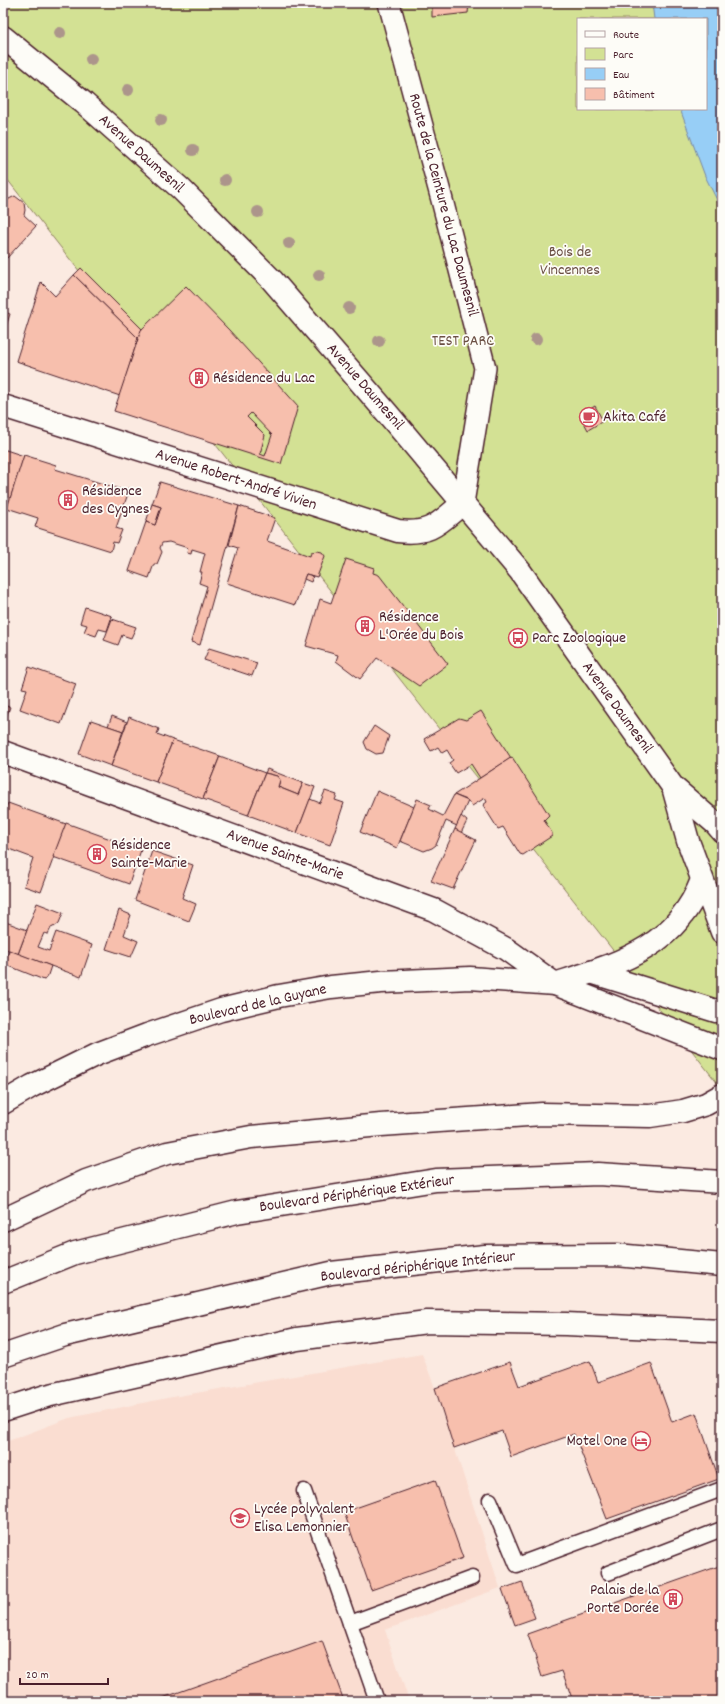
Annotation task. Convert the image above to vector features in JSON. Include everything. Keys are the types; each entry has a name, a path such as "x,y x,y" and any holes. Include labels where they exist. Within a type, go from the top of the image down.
{"main road":[{"name":"Avenue Daumesnil","path":"3,37 84,103 181,189 272,280 520,571 673,787 722,831"},
{"name":"Avenue Robert-André Vivien","path":"3,406 398,531 420,532 429,530 438,525 463,503"},
{"name":"Avenue Sainte-Marie","path":"3,752 434,910 506,949 555,984"},
{"name":"Avenue Daumesnil","path":"673,787 688,841 722,932"},
{"name":"Boulevard de la Guyane","path":"555,984 634,956 663,937 687,908 697,893 702,880"},
{"path":"591,972 716,1011 722,1009"},
{"name":"Boulevard de la Guyane","path":"3,1103 32,1086 97,1054 221,1010 279,996 331,987 420,980 470,978 555,984 722,1049"},
{"path":"3,1220 86,1181 167,1153 251,1137 381,1125 542,1114 650,1116 683,1111 706,1104 722,1095"},
{"name":"Boulevard Périphérique Extérieur","path":"3,1282 75,1253 237,1212 436,1180 598,1174 722,1182"},
{"name":"Boulevard Périphérique Intérieur","path":"3,1356 65,1335 332,1273 485,1256 617,1255 722,1265"},
{"path":"3,1410 46,1396 297,1339 427,1322 566,1324 722,1331"}],"street":[{"name":"Route de la Ceinture du Lac Daumesnil","path":"389,3 485,368 463,503"}],"lane":[{"path":"490,1500 517,1565 722,1489"},
{"path":"304,1491 377,1701"},
{"path":"608,1573 722,1529"},
{"path":"350,1623 472,1578"}],"shaded area":[{"name":"Lycée polyvalent Elisa Lemonnier","path":"422,1354 435,1388 500,1588 385,1630 409,1701 3,1701 3,1443 69,1418 167,1398"}],"green space":[{"name":"TEST PARC","path":"3,3 722,3 722,1089 3,174"}],"water":[{"path":"652,3 722,3 722,210 705,176 680,110 707,110 707,18 654,18"}],"building":[{"path":"432,3 469,3 468,13 432,17"},
{"path":"15,196 24,203 24,215 36,226 7,258 3,255 3,197 7,200"},
{"path":"81,268 142,329 138,338 74,275"},
{"path":"74,275 138,338 120,396 16,361 41,282 55,296"},
{"name":"Résidence du Lac","path":"186,286 229,330 298,406 281,464 114,411 141,330","holes":["251,413 272,435 265,456 260,454 265,435 247,417"]},
{"path":"3,311 10,314 3,336"},
{"path":"595,406 603,421 588,430 580,415"},
{"path":"3,449 24,456 3,521"},
{"name":"Résidence des Cygnes","path":"24,455 56,465 55,469 126,491 130,488 116,528 122,530 117,543 113,542 111,551 35,527 38,518 7,508"},
{"path":"160,482 239,506 200,645 191,642 207,586 199,583 205,553 192,549 191,554 187,553 188,548 169,542 162,543 160,548 162,552 157,564 154,564 149,578 129,571 146,522 155,525 161,507 152,504"},
{"path":"152,504 161,507 155,525 146,522"},
{"path":"239,506 275,518 267,541 310,556 311,552 317,551 322,552 325,556 317,577 306,574 295,605 227,583 238,548 229,545"},
{"name":"Résidence L'Orée du Bois","path":"346,559 374,568 373,573 379,575 448,664 419,686 377,658 360,679 336,661 338,655 306,646 320,599 331,603"},
{"path":"306,574 313,576 311,582 304,579"},
{"path":"85,607 112,616 107,631 99,629 96,636 84,632 87,625 80,623"},
{"path":"112,619 136,627 131,638 122,635 118,645 104,640"},
{"path":"209,648 257,663 252,676 204,660"},
{"path":"29,667 76,684 61,724 20,709 27,689 22,688"},
{"path":"3,705 10,707 5,720 3,719"},
{"path":"481,711 511,758 480,778 471,764 456,773 449,763 453,760 447,750 442,753 438,747 431,751 424,739 459,718 466,720"},
{"path":"112,716 127,722 123,731 108,726"},
{"path":"129,717 159,729 157,734 173,740 156,782 111,766"},
{"path":"91,720 123,731 111,766 79,754"},
{"path":"374,726 389,736 383,753 376,754 367,749 364,742"},
{"path":"173,740 220,756 203,799 156,782"},
{"path":"220,756 265,773 248,815 203,799"},
{"path":"512,757 549,815 544,820 552,833 552,836 523,855 520,854 503,827 498,829 483,805 487,802 485,798 472,806 467,800 454,795"},
{"path":"267,769 303,783 298,795 278,787 280,780 277,776 265,773"},
{"path":"265,773 277,776 280,780 278,787 298,795 303,783 315,787 297,833 248,815"},
{"path":"325,791 337,795 335,800 344,803 330,845 297,833 310,799 320,803"},
{"path":"377,791 414,807 397,848 360,832"},
{"path":"454,795 468,801 457,826 446,821 436,845 424,851 400,841 417,799 431,805 429,809 443,816"},
{"path":"8,803 66,824 41,892 24,886 33,858 9,849 5,859 3,858 3,815"},
{"path":"461,816 467,821 461,833 455,829"},
{"name":"Résidence Sainte-Marie","path":"66,823 141,850 129,884 53,857"},
{"path":"455,829 476,840 453,889 431,881"},
{"path":"152,851 193,865 182,898 196,904 189,921 135,900"},
{"path":"37,903 63,913 59,923 54,927 52,926 48,934 44,933 38,947 49,951 56,932 92,945 81,977 18,954"},
{"path":"119,910 131,915 124,935 138,941 131,957 106,949"},
{"path":"3,921 27,930 18,954 3,948"},
{"path":"9,950 51,966 47,978 44,980 4,964"},
{"name":"Motel One","path":"590,1361 598,1382 651,1363 672,1422 696,1413 719,1479 607,1519 574,1434 511,1457 502,1431 454,1448 435,1388 510,1362 519,1386"},
{"path":"435,1480 463,1558 371,1590 344,1512"},
{"name":"Palais de la Porte Dorée","path":"722,1565 722,1701 573,1701 562,1671 542,1677 527,1634"},
{"path":"522,1582 535,1618 515,1625 502,1589"},
{"path":"322,1641 344,1701 154,1701"}],"place":[{"name":"Résidence du Lac","path":"199,378"},
{"name":"Akita Café","path":"589,417"},
{"name":"Résidence des Cygnes","path":"68,500"},
{"name":"Résidence L'Orée du Bois","path":"365,626"},
{"name":"Parc Zoologique","path":"518,638"},
{"name":"Résidence Sainte-Marie","path":"97,854"},
{"name":"Motel One","path":"641,1441"},
{"name":"Lycée polyvalent Elisa Lemonnier","path":"240,1518"},
{"name":"Palais de la Porte Dorée","path":"673,1599"}],"park label":[{"name":"Bois de Vincennes","path":"570,261"}]}
